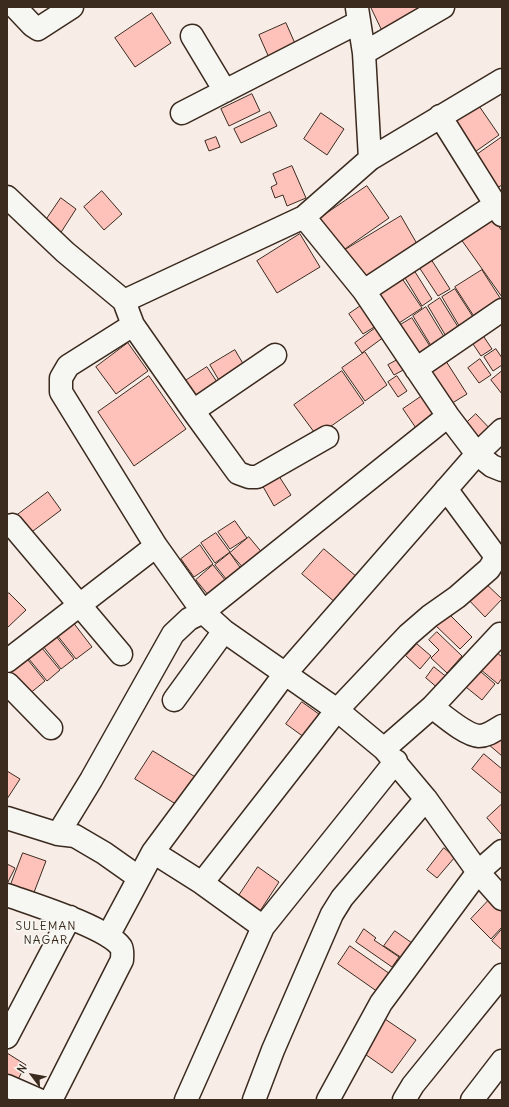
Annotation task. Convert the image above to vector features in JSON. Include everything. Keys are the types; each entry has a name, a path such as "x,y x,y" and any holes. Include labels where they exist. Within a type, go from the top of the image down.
{"street":[{"path":"15,7 32,25 38,29 72,7"},
{"path":"364,53 443,7"},
{"path":"182,113 225,91 358,14 364,53 370,159"},
{"path":"192,36 225,91"},
{"path":"124,301 304,217 370,159 502,80"},
{"path":"364,291 499,210 440,116"},
{"path":"7,197 65,252 124,301 133,325 238,473 249,477 257,477 327,437"},
{"path":"304,217 364,291 448,416 478,454 492,466 502,470"},
{"path":"416,369 502,310"},
{"path":"133,325 68,366 61,378 61,392 156,546 203,612 224,631 284,675 338,710 390,755 426,799 478,872 502,899"},
{"path":"193,411 275,355"},
{"path":"58,834 125,721 154,665 173,634 189,619 203,612 448,416"},
{"path":"108,936 138,877 153,852 284,675 446,489 502,430"},
{"path":"202,883 338,710 408,635 430,616 457,597 489,569 494,561 494,554 491,547 446,489"},
{"path":"12,525 121,654"},
{"path":"7,661 156,546"},
{"path":"174,700 224,631"},
{"path":"186,1100 263,927 390,755 432,707 500,634"},
{"path":"7,684 51,728"},
{"path":"432,707 467,732 479,736 489,734 502,726"},
{"path":"254,1100 273,1050 332,914 342,898 426,799"},
{"path":"7,818 58,834 75,836 104,853 138,877"},
{"path":"328,1100 381,1003 478,872 502,851"},
{"path":"153,852 202,883 263,927"},
{"path":"7,894 70,917 108,936 121,948 122,960 51,1100"},
{"path":"7,1038 70,917"},
{"path":"404,1100 413,1085 502,975"},
{"path":"472,1100 502,1061"},
{"path":"7,1086 39,1100"}],"building":[{"path":"371,7 420,7 423,13 383,32"},
{"path":"152,13 171,43 135,67 115,38"},
{"path":"286,23 297,48 270,60 259,35"},
{"path":"252,94 260,111 229,126 221,109"},
{"path":"477,103 499,135 472,154 450,122"},
{"path":"270,112 277,126 241,143 234,129"},
{"path":"321,113 344,129 327,155 304,139"},
{"path":"216,137 220,147 209,151 205,141"},
{"path":"502,137 502,185 497,188 475,156"},
{"path":"292,166 306,198 287,206 283,195 275,198 271,187 277,184 273,174"},
{"path":"367,186 389,218 342,251 320,218"},
{"path":"102,191 122,214 104,230 84,207"},
{"path":"61,198 76,209 58,237 42,226"},
{"path":"489,213 502,231 502,297 458,235"},
{"path":"401,216 420,249 364,282 345,250"},
{"path":"300,234 320,267 277,293 257,261"},
{"path":"429,256 450,289 438,296 417,264"},
{"path":"412,267 432,299 422,306 402,273"},
{"path":"482,270 502,301 477,321 455,287"},
{"path":"401,277 422,308 396,325 375,294"},
{"path":"455,289 475,320 461,329 442,297"},
{"path":"440,298 460,330 447,338 428,306"},
{"path":"362,305 376,326 363,334 349,314"},
{"path":"426,307 446,340 433,349 413,316"},
{"path":"412,318 433,351 417,361 397,327"},
{"path":"377,327 384,337 362,353 355,343"},
{"path":"482,334 492,349 481,356 471,341"},
{"path":"128,343 148,371 116,394 96,367"},
{"path":"496,349 502,358 502,365 493,371 484,357"},
{"path":"235,350 245,367 220,382 210,365"},
{"path":"365,352 387,385 365,401 342,368"},
{"path":"444,358 467,394 449,405 426,369"},
{"path":"399,359 405,369 394,375 388,365"},
{"path":"480,359 491,375 479,383 468,368"},
{"path":"207,367 217,382 192,398 182,383"},
{"path":"342,371 364,403 317,436 294,405"},
{"path":"502,371 502,394 491,380"},
{"path":"149,376 186,429 134,466 98,412"},
{"path":"397,376 407,391 398,397 388,382"},
{"path":"422,396 437,418 418,431 403,409"},
{"path":"476,414 494,433 481,446 462,427"},
{"path":"277,473 291,495 274,506 261,483"},
{"path":"48,492 61,510 29,534 16,516"},
{"path":"235,521 247,538 230,549 218,532"},
{"path":"216,533 230,552 215,563 201,543"},
{"path":"249,537 264,555 246,571 230,553"},
{"path":"200,545 213,564 194,577 181,559"},
{"path":"324,549 357,577 336,603 302,574"},
{"path":"230,553 244,573 230,584 215,565"},
{"path":"213,565 230,586 213,601 196,580"},
{"path":"482,580 502,599 485,617 466,597"},
{"path":"9,593 26,610 7,628 7,595"},
{"path":"446,611 472,637 460,649 433,623"},
{"path":"69,617 92,647 76,659 53,630"},
{"path":"52,631 74,659 61,669 39,641"},
{"path":"437,632 462,656 447,673 431,658 439,650 429,640"},
{"path":"37,642 60,670 47,681 24,653"},
{"path":"417,644 431,656 420,669 406,656"},
{"path":"495,651 502,657 502,678 498,684 480,669"},
{"path":"24,655 45,681 28,695 7,669"},
{"path":"474,666 495,684 482,700 461,683"},
{"path":"434,667 448,678 439,689 426,678"},
{"path":"302,702 323,717 308,740 286,724"},
{"path":"502,738 502,756 488,744"},
{"path":"153,751 197,778 179,806 135,779"},
{"path":"484,754 502,769 502,794 472,769"},
{"path":"7,771 20,779 7,799"},
{"path":"502,804 502,835 487,818"},
{"path":"444,848 455,857 437,878 427,870"},
{"path":"23,853 46,861 33,895 10,887"},
{"path":"7,864 15,868 7,884"},
{"path":"258,867 279,882 258,914 236,900"},
{"path":"489,900 502,912 502,927 491,939 471,919"},
{"path":"364,929 376,938 374,940 399,957 392,967 356,942"},
{"path":"502,929 502,950 492,941"},
{"path":"395,931 412,943 402,958 384,946"},
{"path":"350,946 390,974 378,992 338,964"},
{"path":"385,1019 416,1040 392,1073 362,1052"},
{"path":"7,1053 26,1065 17,1081 7,1076"}],"district":[{"name":"SULEMAN NAGAR","path":"46,934"}]}
